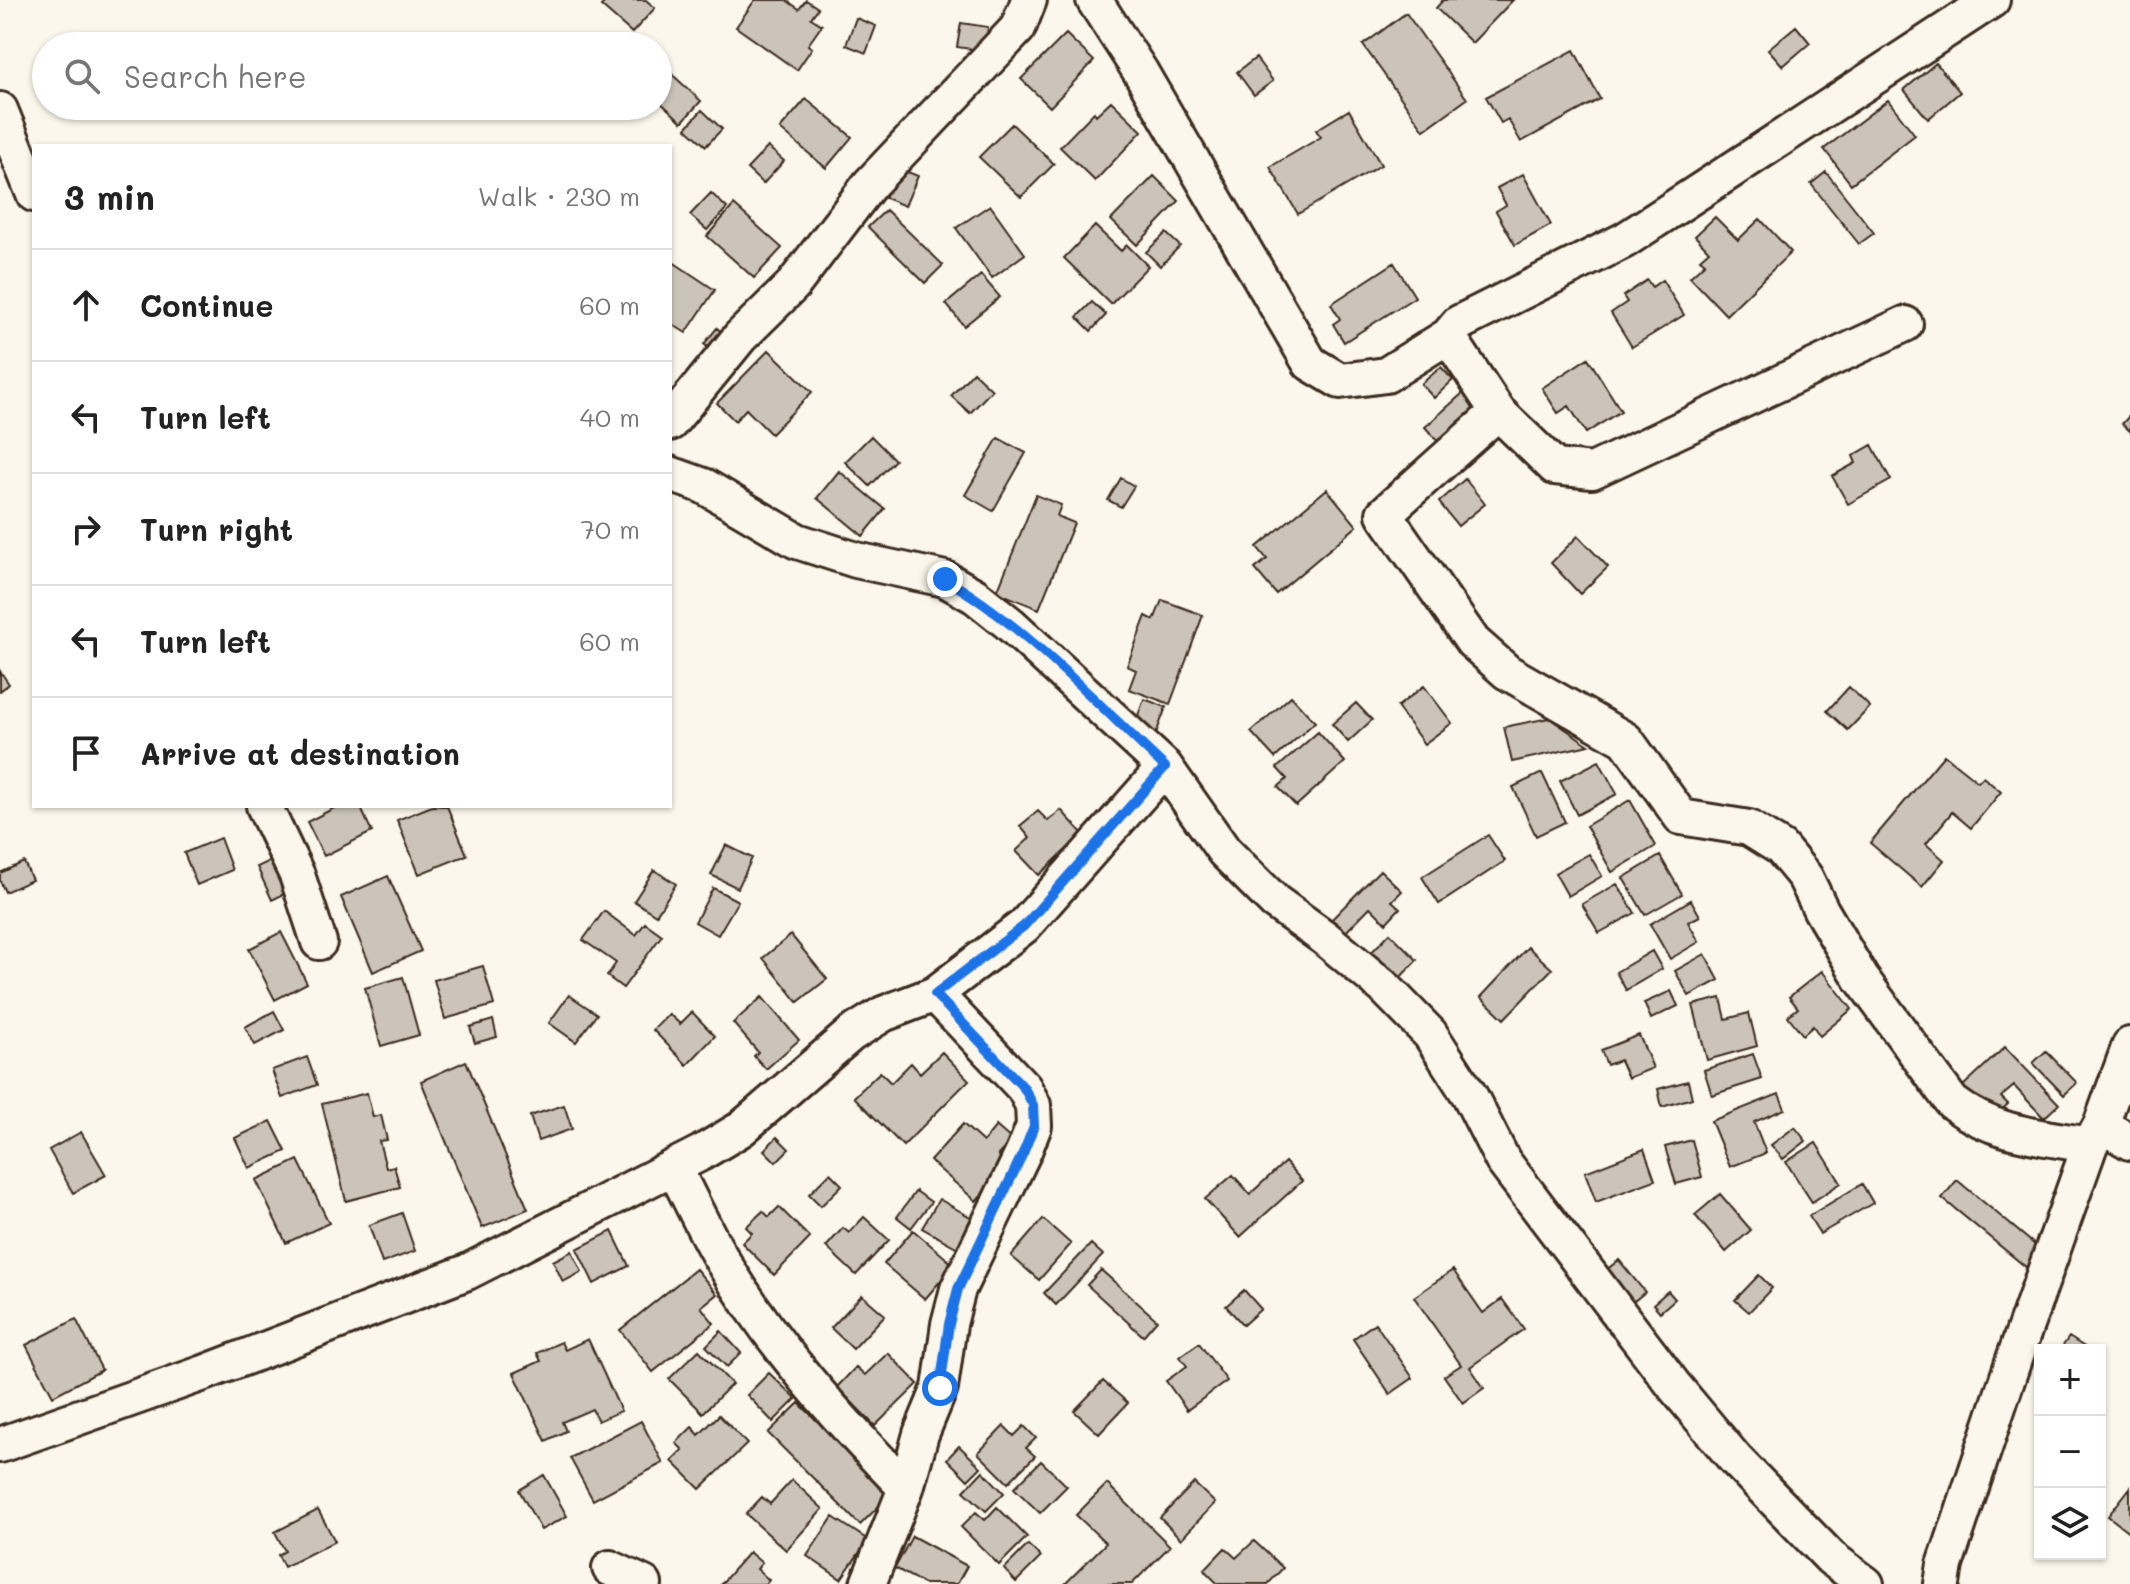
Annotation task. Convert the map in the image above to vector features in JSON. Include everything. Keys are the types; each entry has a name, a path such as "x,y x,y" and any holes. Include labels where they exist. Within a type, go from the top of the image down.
{"street":[{"path":"672,421 740,337 793,285 870,184 1018,28 1029,0"},
{"path":"1094,0 1140,71 1310,363 1340,381 1386,375 1448,336 1459,323 1625,240 1992,0"},
{"path":"1,114 32,189"},
{"path":"1448,336 1498,412 1555,467 1592,471 1905,324"},
{"path":"1498,412 1384,514 1473,642 1507,672 1626,740 1681,817 1749,828 1781,848 1805,877 1861,978 1926,1069 1952,1102 1970,1117 2018,1133 2107,1137"},
{"path":"672,475 704,486 797,541 856,560 945,579 975,596 1010,624 1165,767 1224,851 1275,902 1325,938 1385,988 1430,1034 1470,1096 1503,1161 1675,1387 1735,1459 1831,1558 1866,1584"},
{"path":"0,1445 204,1373 467,1272 674,1168 741,1129 851,1034 883,1014 935,994 1024,926 1165,767"},
{"path":"265,808 297,875 319,942"},
{"path":"868,1584 906,1488 921,1434 940,1388 949,1324 958,1289 1034,1126 1033,1105 1024,1088 935,994"},
{"path":"1942,1584 1945,1565 1999,1404 2107,1137 2130,1045"},
{"path":"674,1168 722,1261 785,1354 906,1488"},
{"path":"610,1568 644,1584"}],"building":[{"path":"607,0 646,0 655,8 631,32 601,6"},
{"path":"755,0 786,0 799,9 806,0 818,8 811,18 822,25 808,45 812,48 797,70 736,27"},
{"path":"1443,0 1513,0 1472,43 1436,8"},
{"path":"1406,13 1467,99 1424,130 1363,45"},
{"path":"856,18 876,26 866,53 846,45"},
{"path":"961,23 988,27 985,51 957,47"},
{"path":"1796,26 1810,43 1783,66 1768,49"},
{"path":"1066,34 1094,61 1050,107 1021,79"},
{"path":"1574,50 1600,99 1521,142 1508,119 1501,123 1486,97"},
{"path":"1256,58 1273,81 1254,95 1237,72"},
{"path":"1936,63 1960,92 1928,119 1904,90"},
{"path":"672,74 701,101 682,122 672,113"},
{"path":"806,99 852,137 826,168 780,129"},
{"path":"1888,100 1915,135 1851,184 1824,149"},
{"path":"1111,101 1142,131 1095,181 1060,147 1094,112 1096,115"},
{"path":"702,110 722,129 706,146 686,128"},
{"path":"1349,110 1381,165 1298,214 1270,167 1321,137 1316,130"},
{"path":"1012,124 1054,164 1021,197 979,157"},
{"path":"768,147 784,161 763,184 747,169"},
{"path":"897,168 918,176 905,206 885,198"},
{"path":"1826,172 1874,233 1859,244 1811,184"},
{"path":"1523,174 1551,225 1515,245 1496,211 1506,205 1497,188"},
{"path":"1154,176 1179,201 1137,245 1111,220"},
{"path":"711,193 727,208 707,230 690,215"},
{"path":"734,205 782,248 754,278 707,236"},
{"path":"990,205 1025,254 992,278 956,228"},
{"path":"886,210 943,265 925,283 868,227"},
{"path":"1715,217 1738,240 1760,219 1791,252 1726,315 1690,277 1705,263 1700,259 1709,251 1695,236"},
{"path":"1095,226 1121,251 1127,245 1148,266 1111,304 1064,258"},
{"path":"1166,233 1180,246 1160,266 1146,252"},
{"path":"672,263 715,290 686,333 672,324"},
{"path":"1394,263 1415,297 1344,342 1333,324 1340,319 1331,304"},
{"path":"981,275 1000,297 964,326 946,304"},
{"path":"1647,280 1652,287 1662,280 1684,315 1632,347 1611,313 1627,302 1623,296"},
{"path":"1092,302 1106,315 1091,331 1077,317"},
{"path":"717,328 729,339 716,354 704,344"},
{"path":"769,350 812,392 771,434 746,409 735,421 717,403"},
{"path":"1588,358 1621,411 1586,433 1569,406 1558,413 1542,388"},
{"path":"1441,367 1453,380 1434,398 1421,384"},
{"path":"973,372 992,390 970,413 951,396"},
{"path":"1463,393 1478,411 1440,444 1425,427"},
{"path":"2130,415 2130,431 2122,424"},
{"path":"871,436 895,460 870,486 845,462"},
{"path":"998,438 1026,453 993,511 965,495"},
{"path":"1872,445 1891,480 1848,504 1832,476 1856,463 1853,456"},
{"path":"839,471 885,509 863,536 817,498"},
{"path":"1121,478 1134,486 1121,507 1108,500"},
{"path":"1465,479 1485,504 1458,526 1439,502"},
{"path":"1327,489 1357,526 1276,594 1255,569 1267,559 1257,547"},
{"path":"1036,495 1061,505 1057,516 1074,523 1039,609 997,592"},
{"path":"1578,536 1608,567 1580,594 1551,563"},
{"path":"1162,600 1203,615 1170,704 1129,689 1136,670 1127,666 1146,616 1154,620"},
{"path":"0,671 9,684 0,691"},
{"path":"1424,686 1452,723 1424,744 1397,707"},
{"path":"1849,687 1870,707 1848,730 1827,711"},
{"path":"1291,696 1315,722 1275,758 1251,732"},
{"path":"1144,699 1166,707 1154,739 1132,732"},
{"path":"1356,703 1372,720 1348,742 1332,724"},
{"path":"1549,718 1589,745 1512,762 1504,727"},
{"path":"1318,732 1345,762 1296,806 1278,787 1287,779 1277,768"},
{"path":"1944,755 1978,782 1983,777 2001,792 1971,828 1952,812 1926,844 1944,860 1922,887 1870,843"},
{"path":"1599,761 1617,794 1577,815 1560,781"},
{"path":"1542,773 1565,822 1536,836 1513,787"},
{"path":"1630,800 1656,846 1612,872 1586,826"},
{"path":"334,808 361,808 372,832 324,856 307,822"},
{"path":"427,808 448,808 467,855 419,874 397,820"},
{"path":"1061,810 1083,834 1039,875 1016,851 1030,838 1020,826 1038,811 1048,821"},
{"path":"1488,835 1505,861 1439,904 1422,877"},
{"path":"220,838 232,870 197,885 184,853"},
{"path":"726,845 752,858 738,888 711,875"},
{"path":"1589,854 1602,876 1568,896 1555,873"},
{"path":"1660,856 1682,894 1645,915 1623,878"},
{"path":"272,860 286,893 272,900 257,867"},
{"path":"24,862 32,880 5,892 0,873"},
{"path":"654,870 676,884 656,915 634,901"},
{"path":"1380,870 1402,891 1392,901 1400,908 1386,923 1370,907 1341,937 1328,923"},
{"path":"388,876 421,951 373,972 341,897"},
{"path":"1617,884 1635,913 1599,933 1582,904"},
{"path":"713,888 738,901 718,935 695,922"},
{"path":"1691,900 1700,916 1688,922 1699,942 1670,959 1650,924"},
{"path":"604,911 636,935 645,923 662,935 623,988 607,976 616,963 583,940"},
{"path":"281,932 307,983 275,1000 249,949"},
{"path":"1390,933 1417,960 1394,984 1367,957"},
{"path":"791,935 827,979 798,1002 763,958"},
{"path":"1528,947 1552,969 1504,1019 1481,997"},
{"path":"1652,951 1662,969 1626,990 1616,972"},
{"path":"1705,954 1719,980 1689,996 1675,971"},
{"path":"483,966 494,1005 445,1019 434,980"},
{"path":"1822,971 1852,1009 1820,1036 1813,1026 1803,1035 1788,1016 1798,1008 1789,997"},
{"path":"403,977 419,1035 381,1046 365,988"},
{"path":"1671,991 1678,1006 1651,1019 1644,1003"},
{"path":"569,995 597,1014 576,1042 549,1023"},
{"path":"762,997 799,1040 766,1069 754,1056 758,1052 733,1023"},
{"path":"1721,998 1726,1019 1749,1013 1757,1046 1707,1060 1693,1005"},
{"path":"274,1011 284,1030 255,1045 245,1027"},
{"path":"692,1012 715,1036 687,1065 653,1030 669,1014 680,1024"},
{"path":"493,1020 497,1037 475,1043 470,1027"},
{"path":"1639,1035 1653,1068 1628,1078 1620,1060 1607,1065 1601,1050"},
{"path":"2005,1047 2059,1104 2044,1118 2014,1086 2001,1097 2008,1104 1993,1118 1963,1086"},
{"path":"2046,1051 2077,1083 2064,1095 2033,1063"},
{"path":"942,1052 969,1080 903,1146 854,1097 880,1072 891,1083 911,1063 920,1073"},
{"path":"1753,1054 1762,1079 1712,1095 1704,1070"},
{"path":"307,1057 317,1085 282,1098 272,1070"},
{"path":"466,1061 528,1209 482,1228 421,1081"},
{"path":"1688,1081 1692,1098 1662,1107 1658,1089"},
{"path":"367,1093 373,1117 381,1115 387,1140 379,1141 386,1168 394,1166 400,1187 346,1201 322,1104"},
{"path":"1779,1094 1785,1109 1754,1122 1766,1153 1730,1167 1711,1121"},
{"path":"564,1105 572,1129 538,1141 530,1116"},
{"path":"271,1121 286,1151 249,1168 235,1138"},
{"path":"963,1124 983,1142 996,1126 1012,1140 998,1155 1008,1164 976,1201 930,1161"},
{"path":"1795,1127 1806,1141 1783,1159 1771,1145"},
{"path":"81,1132 106,1175 73,1193 49,1150"},
{"path":"777,1137 789,1149 776,1162 764,1150"},
{"path":"1692,1140 1702,1177 1676,1184 1665,1147"},
{"path":"1816,1143 1841,1183 1812,1202 1786,1162"},
{"path":"1644,1149 1655,1180 1596,1202 1585,1172"},
{"path":"298,1160 329,1223 286,1243 256,1180"},
{"path":"1285,1162 1302,1181 1240,1237 1205,1199 1233,1175 1250,1194"},
{"path":"830,1173 842,1185 821,1206 809,1194"},
{"path":"1957,1180 2041,1250 2027,1268 1942,1198"},
{"path":"1862,1184 1873,1203 1820,1234 1809,1216"},
{"path":"916,1191 931,1202 911,1228 897,1217"},
{"path":"1720,1194 1751,1230 1726,1252 1695,1215"},
{"path":"939,1199 984,1225 967,1253 922,1228"},
{"path":"779,1207 810,1238 774,1275 742,1243 752,1233 746,1227 763,1211 769,1217"},
{"path":"402,1213 415,1251 382,1263 369,1225"},
{"path":"864,1217 889,1240 856,1275 826,1247 843,1228 849,1233"},
{"path":"1043,1219 1071,1244 1039,1280 1011,1256"},
{"path":"913,1230 954,1265 925,1299 884,1264"},
{"path":"612,1231 629,1266 594,1284 577,1249"},
{"path":"1091,1244 1103,1255 1056,1305 1044,1293"},
{"path":"572,1251 582,1272 563,1282 553,1261"},
{"path":"1619,1260 1645,1292 1622,1311 1596,1278"},
{"path":"696,1269 717,1294 701,1307 714,1323 653,1372 620,1330"},
{"path":"1101,1270 1157,1320 1143,1336 1087,1285"},
{"path":"1453,1270 1483,1313 1502,1299 1524,1329 1470,1367 1484,1388 1463,1403 1444,1376 1461,1365 1414,1297"},
{"path":"1759,1275 1772,1288 1749,1312 1735,1300"},
{"path":"1244,1290 1261,1309 1243,1325 1226,1306"},
{"path":"1668,1291 1675,1299 1660,1312 1653,1304"},
{"path":"862,1295 885,1315 853,1349 831,1328"},
{"path":"76,1319 102,1370 53,1396 26,1345"},
{"path":"1375,1323 1413,1378 1390,1394 1353,1339"},
{"path":"721,1331 741,1353 727,1367 706,1346"},
{"path":"2069,1337 2080,1344 2064,1344"},
{"path":"588,1339 621,1411 598,1421 592,1409 562,1422 566,1431 546,1441 514,1373 541,1361 537,1353 561,1342 565,1350"},
{"path":"1199,1343 1227,1381 1187,1410 1166,1381 1187,1366 1180,1357"},
{"path":"699,1350 732,1384 703,1413 669,1379"},
{"path":"888,1353 918,1384 875,1426 837,1387 856,1367 865,1375"},
{"path":"769,1373 796,1399 773,1422 747,1395"},
{"path":"1103,1381 1128,1403 1099,1434 1074,1411"},
{"path":"799,1403 891,1494 860,1525 768,1433"},
{"path":"719,1415 747,1444 700,1489 672,1461 683,1450 676,1443 692,1427 699,1435"},
{"path":"641,1421 663,1463 593,1500 570,1458"},
{"path":"1004,1426 1014,1436 1024,1426 1036,1438 1026,1448 1035,1456 1008,1483 978,1453"},
{"path":"959,1446 981,1467 968,1480 947,1459"},
{"path":"1041,1461 1067,1486 1040,1513 1014,1488"},
{"path":"983,1471 1004,1493 986,1511 964,1491"},
{"path":"544,1475 567,1516 541,1530 519,1490"},
{"path":"792,1480 823,1509 786,1550 746,1514 762,1497 770,1504"},
{"path":"1194,1483 1215,1503 1181,1539 1160,1518"},
{"path":"1107,1484 1170,1546 1132,1584 1065,1584 1106,1543 1076,1515"},
{"path":"2130,1488 2130,1533 2108,1516"},
{"path":"997,1507 1027,1537 999,1565 961,1527 976,1512 985,1520"},
{"path":"318,1510 335,1541 284,1567 278,1555 285,1551 275,1532"},
{"path":"833,1517 868,1540 841,1579 807,1556"},
{"path":"912,1536 967,1566 957,1584 924,1584 895,1568"},
{"path":"1254,1541 1283,1568 1268,1584 1218,1584 1204,1570 1225,1548 1236,1558"},
{"path":"1028,1545 1041,1557 1016,1582 1004,1569"},
{"path":"749,1552 762,1563 757,1569 769,1580 766,1584 721,1584"}],"route":[{"path":"940,1388 949,1324 958,1289 1034,1126 1033,1105 1024,1088 935,994 1024,926 1165,767 1010,624 975,596 945,579"}]}
